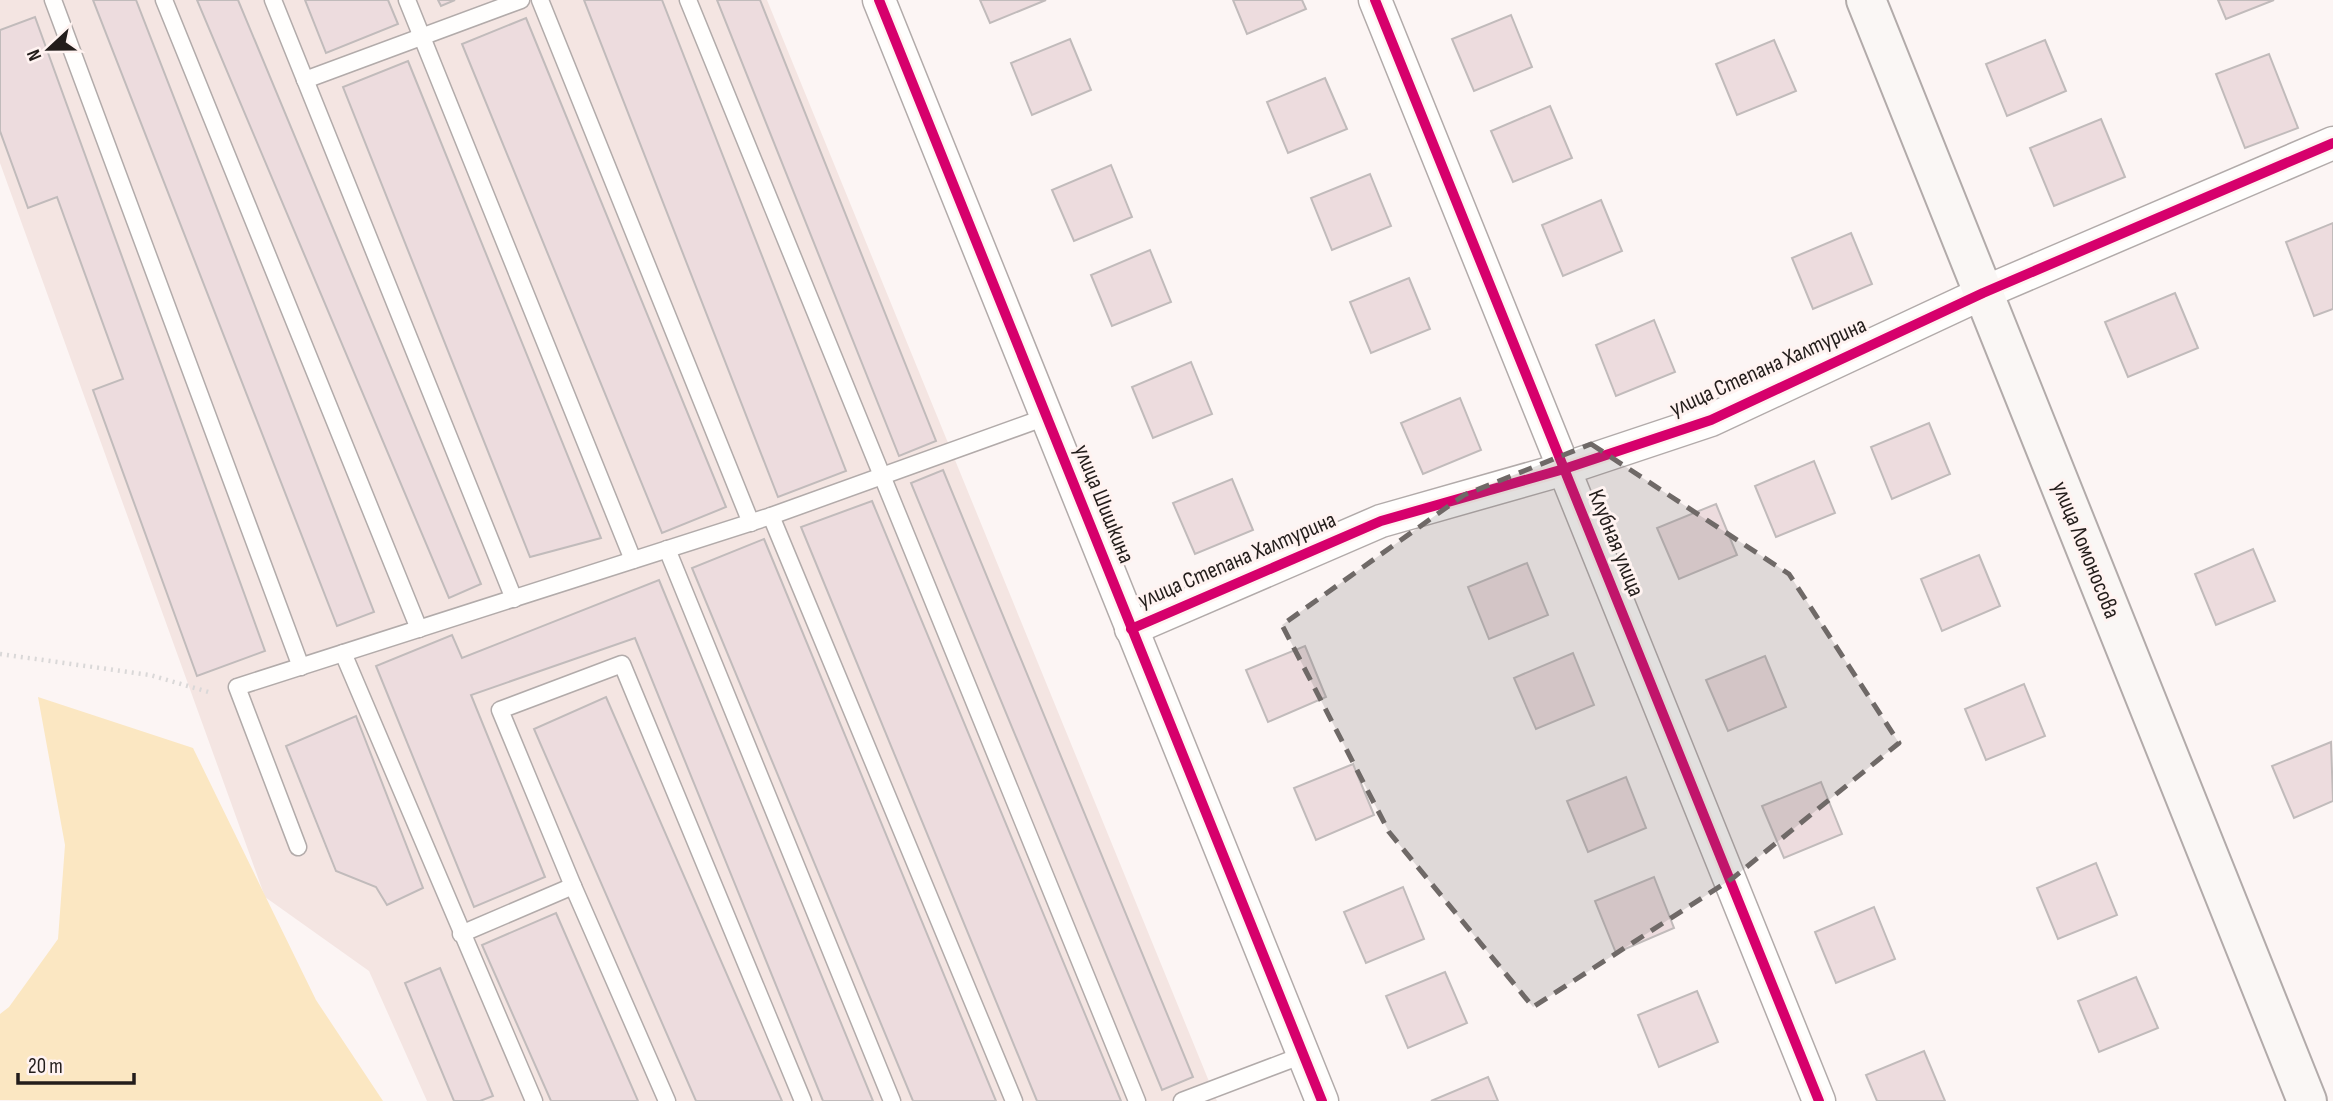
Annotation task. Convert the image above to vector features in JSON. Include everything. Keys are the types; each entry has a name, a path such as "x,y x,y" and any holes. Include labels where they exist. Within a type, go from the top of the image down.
{"street":[{"name":"улица Шишкина","path":"879,0 1322,1101"},
{"name":"Клубная улица","path":"1375,0 1819,1101"},
{"name":"улица Ломоносова","path":"1866,0 2307,1101"},
{"name":"улица Степана Халтурина","path":"1131,629 1381,521 1564,469 1711,420 1983,293 2333,144"}],"lane":[{"path":"53,0 301,667"},
{"path":"164,0 419,629"},
{"path":"273,0 514,598"},
{"path":"407,0 633,560"},
{"path":"305,80 521,0"},
{"path":"540,0 751,523"},
{"path":"688,0 1137,1101"},
{"path":"298,847 237,687 751,523 1046,417"},
{"path":"771,516 1014,1101"},
{"path":"667,549 892,1101"},
{"path":"343,653 534,1101"},
{"path":"667,1101 500,710 622,664 803,1101"},
{"path":"461,934 573,886"},
{"path":"1182,1101 1303,1055"}],"path":[{"path":"0,654 150,675 216,694 237,687"}],"highlighted area":[{"path":"1591,444 1789,574 1899,743 1733,878 1533,1007 1389,832 1282,625 1464,495"}],"shaded area":[{"path":"0,0 767,0 1217,1101 427,1101 369,971 265,897 0,163"},
{"path":"38,697 193,748 316,1000 383,1101 0,1100 0,1014 9,1007 58,939 65,845"}],"building":[{"path":"93,0 136,0 374,612 337,626"},
{"path":"197,0 238,0 481,584 449,598"},
{"path":"305,0 388,0 398,24 326,53"},
{"path":"438,0 455,0 441,6"},
{"path":"584,0 662,0 846,471 778,497"},
{"path":"717,0 760,0 936,441 899,456"},
{"path":"980,0 1046,0 990,23"},
{"path":"1233,0 1302,0 1306,9 1247,34"},
{"path":"2218,0 2274,0 2226,19"},
{"path":"1511,15 1532,67 1474,91 1452,39"},
{"path":"35,17 265,651 197,676 93,390 123,379 57,197 28,208 0,131 0,30"},
{"path":"526,18 726,507 662,533 462,44"},
{"path":"1070,39 1091,90 1032,115 1011,63"},
{"path":"1774,40 1796,91 1737,115 1716,64"},
{"path":"2045,40 2066,91 2007,116 1986,64"},
{"path":"2269,54 2298,128 2245,148 2216,74"},
{"path":"408,61 601,538 530,557 343,87"},
{"path":"1325,78 1347,129 1288,153 1267,102"},
{"path":"1550,106 1572,158 1513,182 1491,131"},
{"path":"2101,119 2125,177 2054,206 2030,148"},
{"path":"1111,165 1132,217 1074,241 1052,190"},
{"path":"1370,174 1391,226 1332,250 1311,198"},
{"path":"1601,200 1622,251 1563,276 1542,225"},
{"path":"2333,223 2333,309 2314,316 2286,242"},
{"path":"1851,233 1872,284 1813,309 1792,258"},
{"path":"1150,250 1171,302 1112,326 1091,275"},
{"path":"1409,278 1430,329 1371,353 1350,302"},
{"path":"2175,293 2198,348 2128,377 2105,322"},
{"path":"1654,320 1675,372 1616,396 1596,345"},
{"path":"1191,362 1212,414 1153,438 1132,387"},
{"path":"1460,398 1481,450 1423,474 1401,423"},
{"path":"1929,423 1950,474 1892,499 1871,447"},
{"path":"1814,461 1835,513 1776,537 1755,486"},
{"path":"943,470 1193,1077 1162,1090 911,483"},
{"path":"1232,479 1253,530 1195,554 1173,503"},
{"path":"872,501 1121,1101 1037,1101 801,527"},
{"path":"1716,504 1737,555 1679,579 1657,528"},
{"path":"764,539 996,1101 913,1101 692,568"},
{"path":"2253,549 2275,601 2216,625 2195,574"},
{"path":"1979,555 2000,606 1942,631 1921,579"},
{"path":"1527,563 1548,615 1489,639 1468,587"},
{"path":"659,580 873,1101 823,1101 635,638 471,695 545,877 474,907 376,666 452,635 462,658"},
{"path":"1305,646 1326,697 1268,722 1246,670"},
{"path":"1573,653 1594,705 1536,729 1514,678"},
{"path":"1765,656 1786,707 1728,731 1706,680"},
{"path":"2024,684 2045,736 1986,760 1965,709"},
{"path":"606,697 782,1101 696,1101 534,729"},
{"path":"356,716 423,888 387,905 376,887 336,871 286,746"},
{"path":"2331,742 2333,801 2294,818 2272,766"},
{"path":"1353,764 1374,815 1316,840 1294,788"},
{"path":"1626,777 1646,828 1588,852 1567,801"},
{"path":"1821,782 1842,834 1784,858 1762,806"},
{"path":"2096,863 2117,915 2058,939 2037,888"},
{"path":"1654,877 1674,928 1616,953 1595,901"},
{"path":"1403,887 1424,939 1366,963 1344,912"},
{"path":"1874,907 1895,959 1836,983 1815,932"},
{"path":"556,913 638,1101 551,1101 482,945"},
{"path":"440,968 493,1096 480,1101 454,1101 405,983"},
{"path":"1445,972 1467,1023 1408,1048 1386,996"},
{"path":"2136,977 2158,1028 2099,1052 2078,1001"},
{"path":"1697,991 1718,1042 1659,1067 1638,1015"},
{"path":"1924,1051 1945,1101 1877,1101 1866,1075"},
{"path":"1488,1077 1498,1101 1431,1101"}],"cycle path":[{"path":"879,0 1322,1101"},
{"path":"1375,0 1819,1101"},
{"path":"1131,629 1381,521 1564,469 1711,420 1983,293 2333,143"}]}
